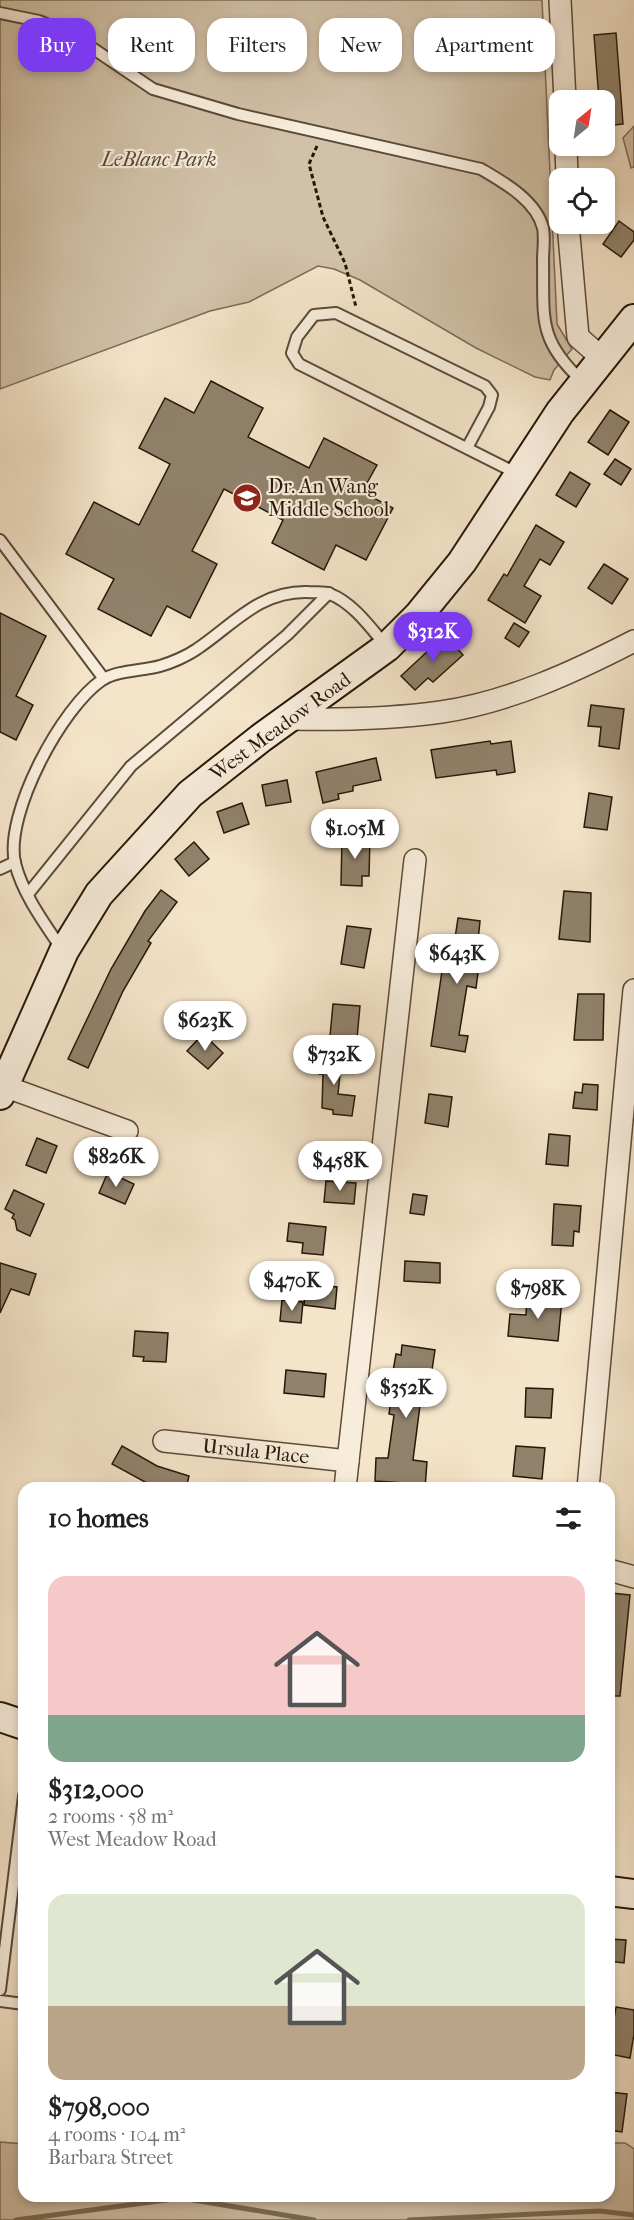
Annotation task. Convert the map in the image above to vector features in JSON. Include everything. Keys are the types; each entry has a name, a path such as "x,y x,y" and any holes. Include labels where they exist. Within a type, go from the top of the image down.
{"street":[{"path":"560,0 564,90"},
{"path":"569,234 578,337 603,359"},
{"name":"West Meadow Road","path":"2,1090 64,951 99,894 190,794 261,738 387,647 418,616 462,562 560,412 634,319"},
{"path":"290,719 352,720 442,712 505,697 577,670 634,641"},
{"path":"346,1482 415,860"},
{"path":"589,1482 634,990"},
{"path":"2,1090 127,1131"},
{"name":"Ursula Place","path":"164,1441 348,1461"},
{"path":"615,1572 634,1577"},
{"path":"0,1717 18,1723"},
{"path":"615,1892 634,1894"}],"lane":[{"path":"0,13 39,21 73,35 153,89 238,114 481,169 508,185 531,206 543,227 544,313 548,337 562,362 584,382"},
{"path":"467,448 489,407 492,395 485,386 336,313 314,315 297,337 292,353 299,364 518,474"},
{"path":"0,540 104,679"},
{"path":"64,951 28,894 15,862 15,834 20,807 60,726 78,701 104,679 161,666 196,650 245,611 270,597 297,592 329,593 362,616 387,647"},
{"path":"28,894 131,766 287,635 329,593"},
{"path":"0,869 15,862"},
{"path":"0,1990 18,1844"},
{"path":"0,2001 18,2003"}],"path":[{"path":"323,133 309,164 323,217 345,263 361,325"}],"green space":[{"name":"LeBlanc Park","path":"0,0 542,0 543,18 414,18 414,72 545,72 550,168 549,234 553,234 557,324 572,349 554,370 550,380 535,377 476,348 360,280 334,269 318,266 249,302 210,311 0,389"},
{"path":"634,126 634,167 631,168 623,138"},
{"path":"0,2142 18,2144 18,2202 615,2202 615,2143 625,2143 634,2149 634,2220 0,2220"}],"building":[{"path":"616,33 623,124 615,125 615,90 598,90 594,35"},
{"path":"619,221 634,232 634,240 621,257 603,244 610,234 615,234 615,227"},
{"path":"211,381 263,408 248,437 309,468 324,438 377,465 362,492 393,508 366,560 336,545 324,570 272,543 283,520 224,489 192,551 217,564 190,618 167,606 151,636 98,609 114,579 66,554 94,502 139,525 170,464 139,448 165,398 194,413"},
{"path":"610,410 629,422 608,455 588,442"},
{"path":"615,459 631,469 621,485 604,474"},
{"path":"570,472 590,484 576,507 556,495"},
{"path":"536,525 564,542 550,565 540,559 524,586 541,596 525,623 488,600 504,574 507,576"},
{"path":"604,564 628,579 612,604 588,588"},
{"path":"0,613 46,636 16,696 33,705 16,740 0,732"},
{"path":"514,623 529,632 519,647 505,638"},
{"path":"445,635 463,655 433,682 428,678 415,690 401,676"},
{"path":"591,705 624,709 619,749 599,746 601,727 588,726"},
{"path":"490,741 491,744 511,741 515,772 497,775 496,770 436,778 431,750"},
{"path":"376,758 381,780 353,786 353,791 338,794 339,799 323,803 316,772"},
{"path":"287,780 291,802 266,806 262,785"},
{"path":"589,793 612,797 607,830 584,827"},
{"path":"242,803 249,824 224,833 217,812"},
{"path":"342,837 370,838 369,876 362,876 362,886 341,885"},
{"path":"194,842 209,859 189,876 175,859"},
{"path":"161,890 177,902 148,941 151,943 123,991 88,1068 68,1059 111,969 145,911"},
{"path":"564,891 591,893 590,942 559,939"},
{"path":"458,918 480,921 478,941 482,942 476,988 467,986 459,1035 468,1036 465,1052 431,1046 446,944 454,945"},
{"path":"347,926 371,929 364,968 341,964"},
{"path":"578,994 604,994 603,1040 574,1040"},
{"path":"333,1004 360,1006 356,1049 329,1047"},
{"path":"203,1034 223,1053 208,1069 187,1051"},
{"path":"321,1052 342,1054 338,1094 355,1096 352,1116 333,1114 333,1110 322,1108 323,1074 319,1074"},
{"path":"583,1084 598,1085 597,1110 573,1108 575,1092 582,1093"},
{"path":"429,1094 452,1097 448,1127 425,1123"},
{"path":"549,1134 570,1136 568,1166 546,1164"},
{"path":"37,1138 57,1146 46,1173 26,1165"},
{"path":"108,1172 134,1184 125,1204 99,1193"},
{"path":"326,1181 356,1183 354,1204 324,1202"},
{"path":"14,1190 44,1204 30,1236 17,1230 15,1220 12,1218 14,1214 5,1209"},
{"path":"413,1194 427,1196 424,1215 410,1213"},
{"path":"554,1204 581,1206 579,1232 574,1231 573,1246 552,1245"},
{"path":"289,1223 326,1227 323,1255 302,1253 303,1243 287,1241"},
{"path":"405,1261 440,1263 440,1283 404,1281"},
{"path":"0,1263 36,1274 29,1295 11,1289 0,1313"},
{"path":"306,1284 337,1287 335,1309 304,1305"},
{"path":"527,1296 562,1299 558,1341 508,1336 510,1314 526,1315"},
{"path":"282,1300 303,1302 301,1323 280,1321"},
{"path":"135,1331 168,1333 166,1362 143,1361 144,1357 133,1356"},
{"path":"402,1345 435,1350 430,1383 423,1382 413,1460 427,1462 425,1482 375,1481 376,1458 388,1458 394,1415 389,1414 394,1378 392,1377 396,1354 401,1355"},
{"path":"286,1370 326,1374 324,1397 284,1393"},
{"path":"526,1388 553,1389 551,1418 525,1417"},
{"path":"122,1446 157,1466 189,1476 188,1482 145,1482 112,1464"},
{"path":"516,1446 545,1448 542,1479 513,1476"},
{"path":"615,1593 630,1595 620,1696 615,1696"},
{"path":"615,1939 626,1940 624,1963 615,1962"},
{"path":"616,2007 634,2010 634,2034 630,2058 615,2055"},
{"path":"615,2093 627,2094 622,2132 615,2131"}],"waterway":[{"path":"16,2220 151,2202"},
{"path":"205,2202 314,2220"},
{"path":"409,2220 600,2211 634,2215"}],"place":[{"name":"Dr. An Wang Middle School","path":"247,498"}]}
